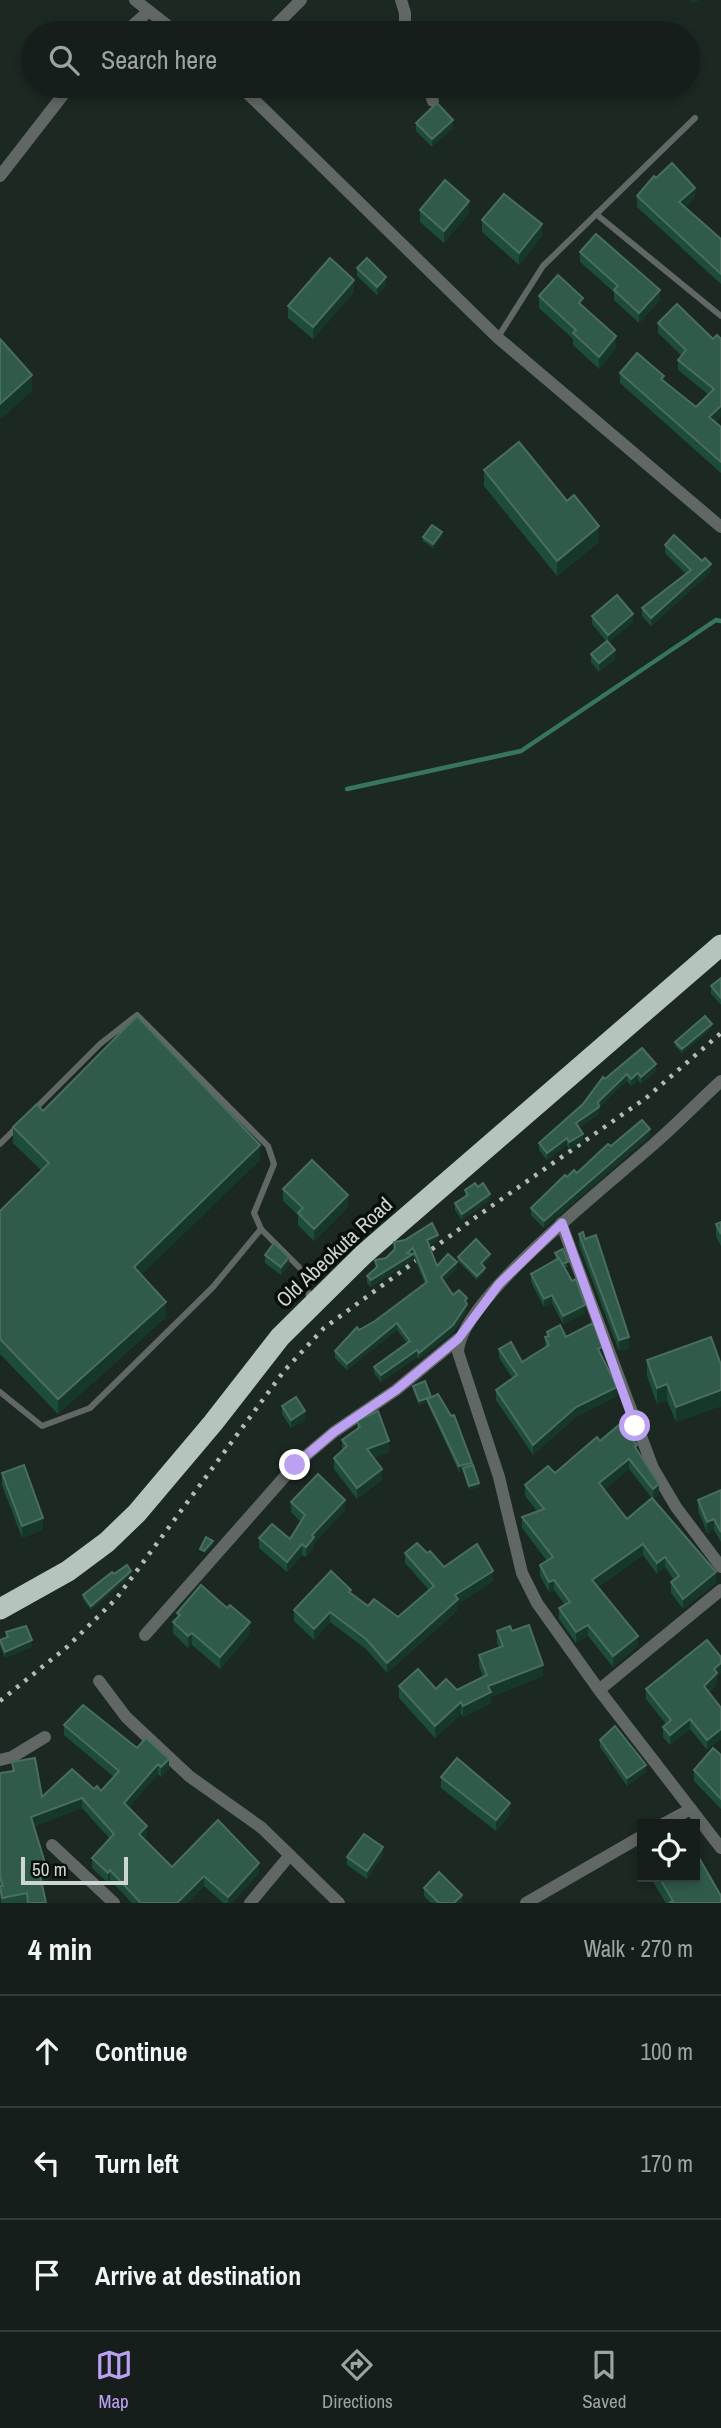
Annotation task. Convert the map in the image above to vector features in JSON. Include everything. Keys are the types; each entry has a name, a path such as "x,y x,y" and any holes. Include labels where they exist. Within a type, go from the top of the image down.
{"highway":[{"name":"Old Abeokuta Road","path":"0,1609 57,1578 107,1542 137,1513 213,1423 280,1337 312,1305 365,1254 721,945"}],"street":[{"path":"135,0 162,21"},
{"path":"280,21 301,0"},
{"path":"401,0 405,21"},
{"path":"138,21 149,11"},
{"path":"0,176 61,98"},
{"path":"252,98 498,338 721,527"},
{"path":"145,1635 295,1465 334,1432 396,1390 458,1339 499,1284 562,1223 656,1142 721,1081"},
{"path":"562,1223 653,1468 676,1507 721,1567"},
{"path":"458,1339 458,1352 499,1477 522,1573 537,1603 599,1690 721,1848"},
{"path":"599,1690 721,1590"},
{"path":"99,1681 126,1717 189,1776 262,1828 339,1903"},
{"path":"0,1759 12,1757 44,1737"},
{"path":"672,1819 691,1809"},
{"path":"526,1903 637,1839"},
{"path":"52,1845 114,1903"},
{"path":"250,1903 290,1854"}],"lane":[{"path":"498,338 543,266 695,118"},
{"path":"596,214 721,316"},
{"path":"31,1112 100,1044 137,1015 268,1146 274,1164 254,1213 261,1229 303,1271 312,1305"},
{"path":"0,1144 22,1122"},
{"path":"0,1392 42,1426 90,1408 213,1287 261,1229"}],"building":[{"path":"437,103 453,120 432,139 416,123"},
{"path":"672,163 695,188 679,202 721,239 721,274 637,196 654,176 656,178"},
{"path":"445,180 469,201 444,231 420,210"},
{"path":"504,194 542,224 519,253 482,220"},
{"path":"596,234 660,290 639,313 614,290 618,286 580,252"},
{"path":"330,258 354,280 313,327 288,306"},
{"path":"367,258 386,277 377,287 357,268"},
{"path":"558,275 583,298 579,303 616,336 599,357 573,333 576,330 539,296"},
{"path":"677,304 713,339 717,335 721,339 721,406 709,417 721,427 721,462 620,373 637,353 664,376 661,379 696,407 714,389 678,360 686,350 658,323"},
{"path":"0,339 32,375 0,404"},
{"path":"519,442 567,501 574,495 599,526 557,561 484,470"},
{"path":"432,525 442,532 433,544 423,537"},
{"path":"674,535 702,561 705,558 711,564 651,618 642,608 691,570 665,545"},
{"path":"617,595 633,614 608,635 592,616"},
{"path":"607,641 615,650 599,663 591,654"},
{"path":"721,978 721,998 711,986"},
{"path":"137,1016 260,1145 134,1267 166,1302 58,1399 0,1339 0,1211 49,1163 13,1127 37,1104 43,1111"},
{"path":"705,1016 712,1024 682,1049 675,1042"},
{"path":"642,1048 656,1064 641,1077 638,1073 631,1079 627,1074 598,1102 599,1107 576,1123 583,1134 569,1142 567,1138 547,1153 539,1143 583,1104 603,1077 605,1079"},
{"path":"642,1120 650,1129 544,1221 531,1208 565,1175 567,1177 574,1170 577,1173 608,1144 611,1146"},
{"path":"312,1160 348,1195 314,1229 298,1213 303,1208 283,1189"},
{"path":"475,1183 478,1187 483,1183 490,1194 462,1214 455,1203 468,1195 465,1190"},
{"path":"432,1223 438,1235 427,1240 437,1266 448,1254 457,1262 441,1277 453,1295 459,1290 467,1298 467,1304 453,1325 419,1353 417,1350 381,1375 374,1367 410,1341 397,1323 347,1364 335,1351 357,1327 359,1330 375,1321 427,1282 413,1248 407,1253 413,1254 371,1280 367,1276 377,1267 375,1260 386,1258 395,1249 394,1242 405,1240"},
{"path":"583,1232 585,1239 596,1235 629,1337 619,1340 579,1234"},
{"path":"476,1239 490,1254 481,1263 485,1268 477,1276 458,1257"},
{"path":"274,1243 289,1257 281,1267 265,1255"},
{"path":"563,1249 568,1262 562,1264 555,1253"},
{"path":"559,1258 572,1281 576,1279 585,1305 563,1316 552,1295 544,1299 531,1274"},
{"path":"593,1323 602,1347 598,1349 617,1387 576,1407 533,1445 496,1390 517,1375 499,1349 511,1342 522,1362 549,1345 545,1337 549,1336 547,1332 560,1325 566,1337"},
{"path":"711,1337 721,1365 721,1390 676,1407 667,1384 657,1388 647,1360"},
{"path":"425,1381 431,1397 419,1401 413,1386"},
{"path":"438,1394 451,1416 454,1415 472,1463 459,1466 427,1399"},
{"path":"296,1397 305,1411 291,1420 282,1406"},
{"path":"378,1411 389,1441 367,1449 382,1469 357,1488 334,1458 347,1446 342,1440 360,1427 357,1421"},
{"path":"620,1424 637,1445 635,1447 659,1484 653,1489 629,1459 599,1483 627,1519 652,1498 716,1572 683,1599 671,1582 679,1576 665,1557 657,1563 643,1544 592,1580 638,1636 613,1656 588,1625 576,1632 559,1608 570,1602 554,1580 549,1582 540,1565 553,1557 522,1517 544,1509 525,1485 548,1466 555,1473 597,1437 600,1441"},
{"path":"24,1465 43,1518 22,1526 2,1473"},
{"path":"473,1465 479,1483 469,1486 463,1468"},
{"path":"318,1474 345,1500 312,1535 314,1537 306,1547 302,1544 287,1562 259,1538 272,1524 290,1539 305,1515 291,1502"},
{"path":"721,1490 721,1532 714,1519 707,1522 698,1500"},
{"path":"206,1537 213,1541 204,1551 200,1549"},
{"path":"417,1543 427,1553 430,1551 444,1567 477,1544 493,1571 455,1595 458,1599 387,1663 366,1639 330,1612 314,1629 294,1610 331,1571 351,1590 349,1592 368,1606 374,1599 398,1617 434,1586 405,1553"},
{"path":"127,1565 131,1571 91,1606 83,1595 112,1572 114,1574"},
{"path":"201,1585 227,1608 230,1605 250,1622 220,1657 192,1633 188,1636 173,1622 180,1615 177,1613"},
{"path":"529,1625 543,1665 488,1686 491,1692 463,1706 461,1702 435,1726 399,1686 418,1669 436,1689 446,1679 457,1690 487,1675 479,1655 503,1646 497,1631 510,1626 512,1631"},
{"path":"26,1626 32,1640 5,1652 0,1640 8,1637 6,1632"},
{"path":"707,1640 721,1657 721,1663 714,1669 717,1673 704,1686 721,1708 721,1729 707,1740 690,1719 670,1735 663,1727 671,1720 646,1689"},
{"path":"83,1705 137,1748 146,1738 169,1759 161,1767 158,1764 124,1803 147,1826 139,1834 172,1867 218,1820 259,1863 228,1897 204,1876 177,1903 141,1903 110,1870 108,1873 92,1858 114,1834 82,1798 31,1817 48,1873 40,1875 46,1903 28,1903 27,1893 2,1898 0,1773 14,1771 12,1762 35,1758 42,1797 72,1769 94,1789 97,1786 101,1791 119,1771 64,1725"},
{"path":"615,1726 646,1765 627,1778 600,1740"},
{"path":"713,1748 721,1755 721,1799 694,1770"},
{"path":"457,1758 510,1803 496,1820 441,1777"},
{"path":"364,1834 383,1847 367,1871 347,1857"},
{"path":"700,1860 721,1896 721,1903 669,1903 673,1901 662,1882 700,1882"},
{"path":"439,1872 462,1895 454,1903 439,1903 424,1888"}],"waterway":[{"path":"347,789 521,751 716,620 721,621"}],"railway":[{"path":"0,1701 67,1647 116,1599 284,1371 324,1328 646,1098 721,1033"}],"route":[{"path":"295,1465 334,1432 396,1390 458,1339 499,1284 533,1248 562,1223 635,1426"}]}
